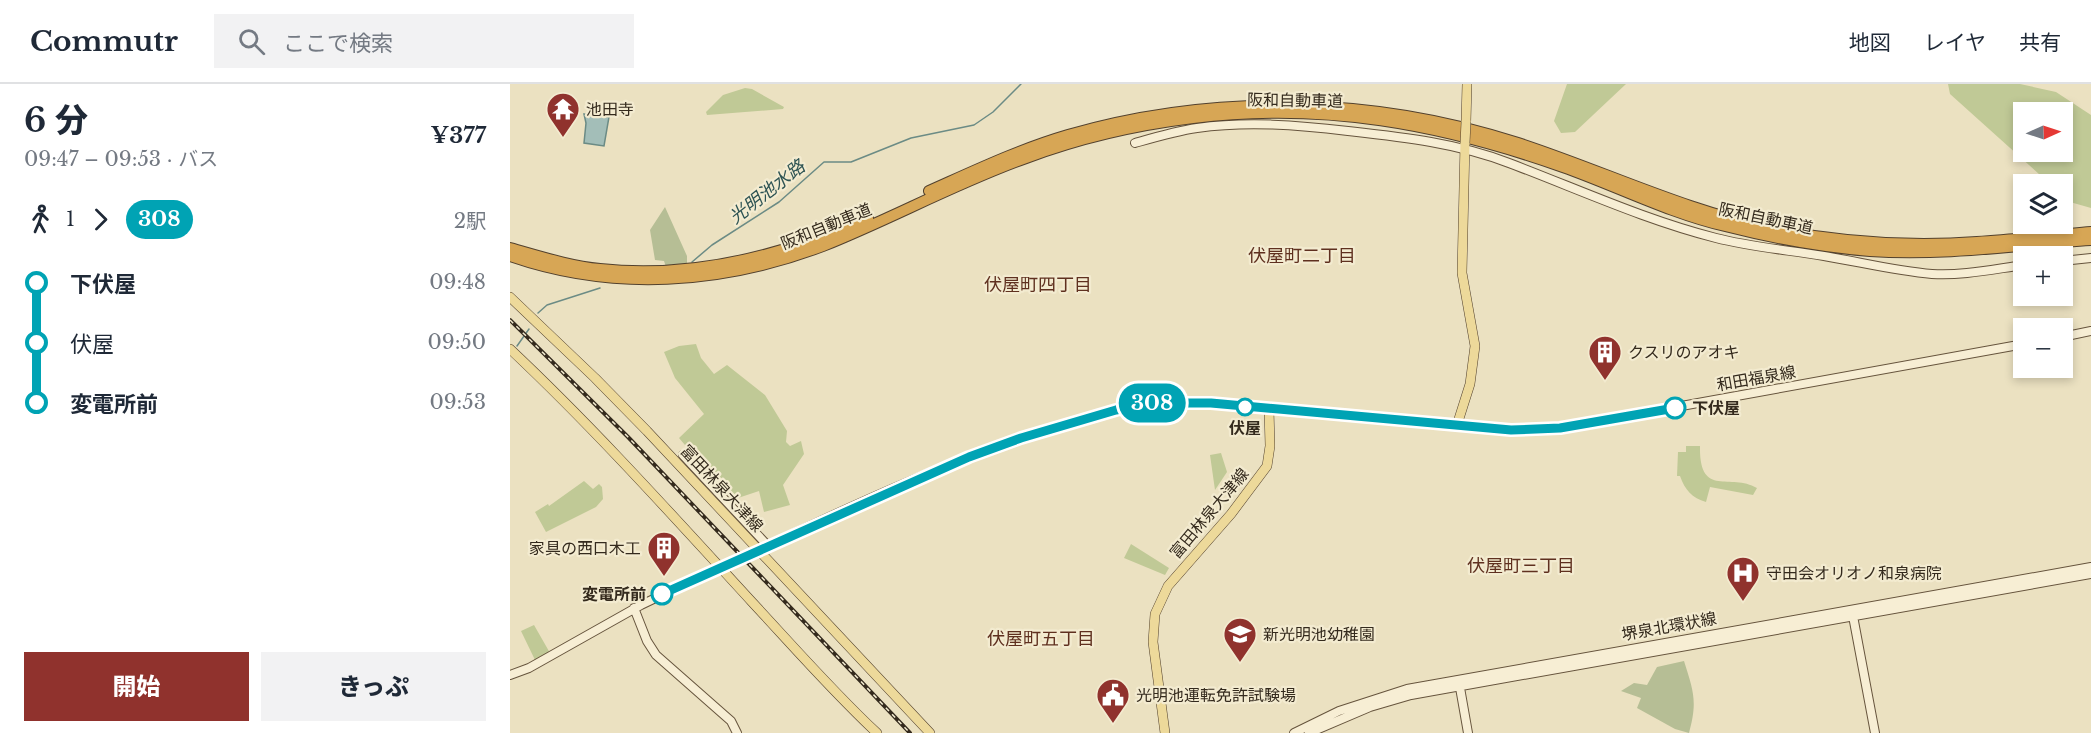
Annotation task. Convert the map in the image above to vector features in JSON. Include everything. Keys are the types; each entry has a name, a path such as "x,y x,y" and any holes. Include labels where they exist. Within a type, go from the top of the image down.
{"highway":[{"name":"阪和自動車道","path":"788,254 1023,150 1132,120 1246,106 1327,106 1414,117 1474,130 1519,143 1722,217 1805,234 1874,242 1933,243 1976,242 2091,232"},
{"name":"阪和自動車道","path":"510,248 565,263 598,269 733,273 851,234 985,174 1069,143 1133,127 1246,113 1336,115 1443,130 1565,168 1719,225 1815,244 1872,251 1933,252 2091,240"},
{"name":"阪和自動車道","path":"510,256 562,271 595,277 641,280 715,271"}],"main road":[{"path":"510,675 529,668 634,609 714,570 969,457 1021,438 1116,410 1148,403 1180,403 1456,425 1470,384 1475,346 1462,273 1467,84"},
{"path":"1135,143 1179,131 1261,124 1324,127 1400,136 1465,146 1648,217 1716,238 1748,245 1932,274 1964,273 2013,266"},
{"path":"2073,260 2091,258"},
{"name":"富田林泉大津線","path":"510,297 639,423 930,733"},
{"path":"510,302 531,317"},
{"path":"2073,335 2091,331"},
{"name":"和田福泉線","path":"1456,425 1511,430 1569,427 2013,346"},
{"path":"510,350 553,390 632,471 871,733"},
{"name":"富田林泉大津線","path":"1165,733 1153,642 1155,614 1168,586 1231,514 1267,466 1270,446 1269,409"},
{"path":"683,455 767,547"},
{"name":"堺泉北環状線","path":"1308,733 1370,707 1459,682 2091,567"},
{"name":"堺泉北環状線","path":"1294,733 1339,711 1407,689 1853,616 2091,574"},
{"path":"634,609 647,641 656,655 731,721 737,733"},
{"path":"1853,616 1875,733"},
{"path":"1459,682 1468,733"},
{"path":"839,696 877,733"}],"green space":[{"path":"1567,84 1626,84 1575,132 1561,133 1554,121"},
{"path":"1948,84 2020,84 2056,92 2071,102 2013,102 2013,151 1950,94"},
{"path":"745,88 752,89 784,107 783,109 707,115 706,112 723,95"},
{"path":"2073,103 2091,115 2091,208 2073,203 2073,174 2039,174 2026,162 2073,162"},
{"path":"665,207 687,256 687,263 681,266 666,267 664,261 655,260 650,230"},
{"path":"696,344 701,358 714,374 727,365 765,395 787,431 786,442 790,446 801,441 804,454 783,485 790,505 764,512 759,491 732,500 679,438 704,414 675,378 664,352 679,346"},
{"path":"1686,446 1700,446 1701,462 1705,473 1710,478 1747,484 1757,488 1753,495 1710,487 1706,502 1693,496 1680,476 1677,476 1678,452 1686,452"},
{"path":"1221,453 1227,472 1215,490 1210,455"},
{"path":"584,481 593,489 599,484 602,487 603,499 596,507 546,532 535,512 548,504 549,506"},
{"path":"1131,544 1169,568 1165,575 1124,558"},
{"path":"534,625 550,653 535,660 521,631"},
{"path":"1684,661 1694,704 1689,733 1675,729 1637,708 1641,698 1621,691 1634,683 1647,685 1657,667"}],"water":[{"path":"584,114 609,117 604,146 584,143 586,123"}],"waterway":[{"name":"光明池水路","path":"692,262 712,245 779,202 824,162 851,162 911,138 974,125 993,112 1021,84"},
{"name":"光明池水路","path":"538,313 547,305 600,288"},
{"path":"517,346 529,329"}],"railway":[{"path":"510,320 628,437 910,733"}],"bus line":[{"name":"308","path":"662,594 969,457 1021,438 1136,405 1211,403 1511,430 1560,428 1675,408"}],"place":[{"name":"池田寺","path":"563,138"},
{"name":"クスリのアオキ","path":"1605,381"},
{"name":"伏屋","path":"1245,407"},
{"name":"下伏屋","path":"1675,408"},
{"name":"家具の西口木工","path":"664,577"},
{"name":"変電所前","path":"662,594"},
{"name":"守田会オリオノ和泉病院","path":"1743,602"},
{"name":"新光明池幼稚園","path":"1240,663"},
{"name":"光明池運転免許試験場","path":"1113,724"}],"district":[{"name":"伏屋町二丁目","path":"1302,256"},
{"name":"伏屋町四丁目","path":"1038,285"},
{"name":"伏屋町三丁目","path":"1521,566"},
{"name":"伏屋町五丁目","path":"1041,639"}]}
